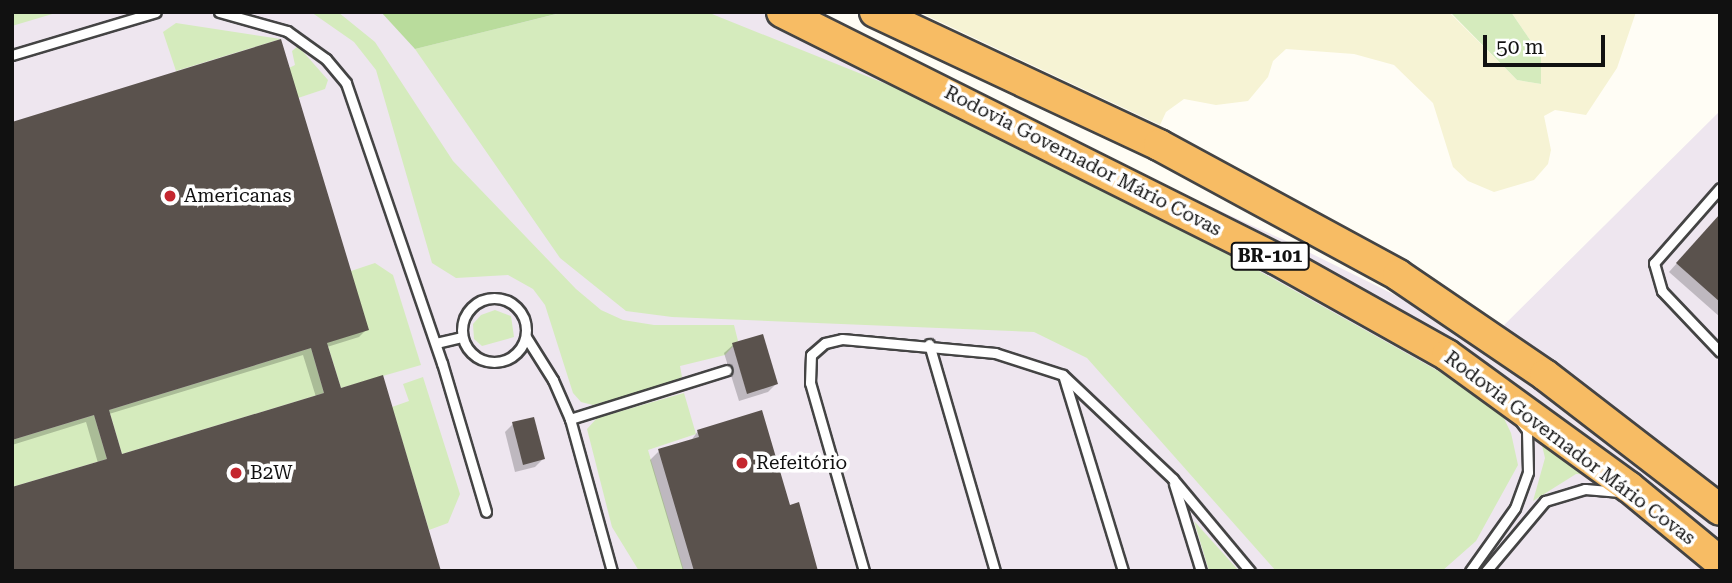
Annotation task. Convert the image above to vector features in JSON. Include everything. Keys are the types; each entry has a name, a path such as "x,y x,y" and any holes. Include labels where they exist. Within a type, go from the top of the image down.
{"highway":[{"name":"Rodovia Governador Mário Covas","path":"782,12 1276,259 1447,355 1646,502 1720,562"},
{"name":"Rodovia Governador Mário Covas","path":"874,12 1159,145 1398,275 1545,375 1720,510"}],"lane":[{"path":"12,55 156,12"},
{"path":"219,12 287,31 326,59 346,83 436,343 486,512"},
{"path":"1720,188 1654,263 1662,291 1677,312 1720,352"},
{"path":"526,337 521,349 501,363 476,358 462,337 467,313 476,303 500,298 521,312 526,337 553,380 570,419 612,571"},
{"path":"436,343 462,337"},
{"path":"863,571 813,396 811,355 825,342 842,339 929,344 995,353 1063,375 1173,479 1251,571"},
{"path":"929,344 995,571"},
{"path":"570,419 727,370"},
{"path":"1063,375 1123,571"},
{"path":"1470,571 1515,508 1528,472 1527,430 1505,397"},
{"path":"1173,479 1201,571"},
{"path":"1486,571 1545,500 1563,492 1606,489 1646,502"}],"shaded area":[{"path":"12,12 782,12 1284,240 1488,341 1720,111 1720,571 12,571"},
{"path":"919,12 1449,12 1517,80 1541,84 1541,56 1511,12 1636,12 1617,68 1586,115 1555,110 1544,116 1551,150 1548,164 1534,180 1494,192 1468,181 1453,167 1433,103 1394,65 1354,54 1286,49 1273,61 1268,77 1248,101 1216,105 1184,99 1166,112 1160,125"}],"green space":[{"path":"12,12 59,12 12,26"},
{"path":"311,12 338,12 375,42 453,161 576,289 601,310 623,320 654,325 734,325 738,341 725,355 680,366 682,377 669,384 593,405 581,402 573,393 545,305 533,289 508,275 456,278 432,263 376,70 354,42"},
{"path":"381,12 564,12 415,49"},
{"path":"565,12 707,12 916,96 1182,228 1474,391 1500,410 1511,433 1518,465 1476,541 1442,571 1276,571 1087,358 1034,332 672,317 626,311 560,258 415,49"},
{"path":"1450,12 1511,12 1541,56 1541,84 1517,80"},
{"path":"176,23 281,39 176,71 163,32"},
{"path":"298,46 328,80 325,89 298,98 289,68 295,65 292,51"},
{"path":"375,263 393,275 421,365 341,388 327,343 351,271"},
{"path":"495,310 511,316 514,337 482,346 474,339 473,324 481,315"},
{"path":"311,348 324,393 122,454 109,410"},
{"path":"423,377 460,494 448,523 429,530 392,407 409,401 403,384"},
{"path":"684,393 696,434 648,450 684,571 639,571 612,527 587,429 597,418"},
{"path":"94,415 107,459 12,487 12,440"},
{"path":"1538,428 1596,475 1576,474 1533,501 1545,458"},
{"path":"1194,521 1239,571 1209,571"}],"building":[{"name":"Americanas","path":"281,39 369,330 327,343 341,388 383,375 441,571 12,571 12,487 107,459 94,415 12,440 12,122","holes":["311,348 324,393 122,454 109,410"]},
{"path":"1720,214 1720,302 1676,263"},
{"path":"763,334 778,384 747,394 732,343"},
{"path":"762,410 790,505 799,502 818,571 694,571 658,449 699,437 697,430"},
{"path":"534,417 545,459 523,465 512,422"}],"place":[{"name":"Americanas","path":"170,196"},
{"name":"Refeitório","path":"742,463"},
{"name":"B2W","path":"236,473"}]}
